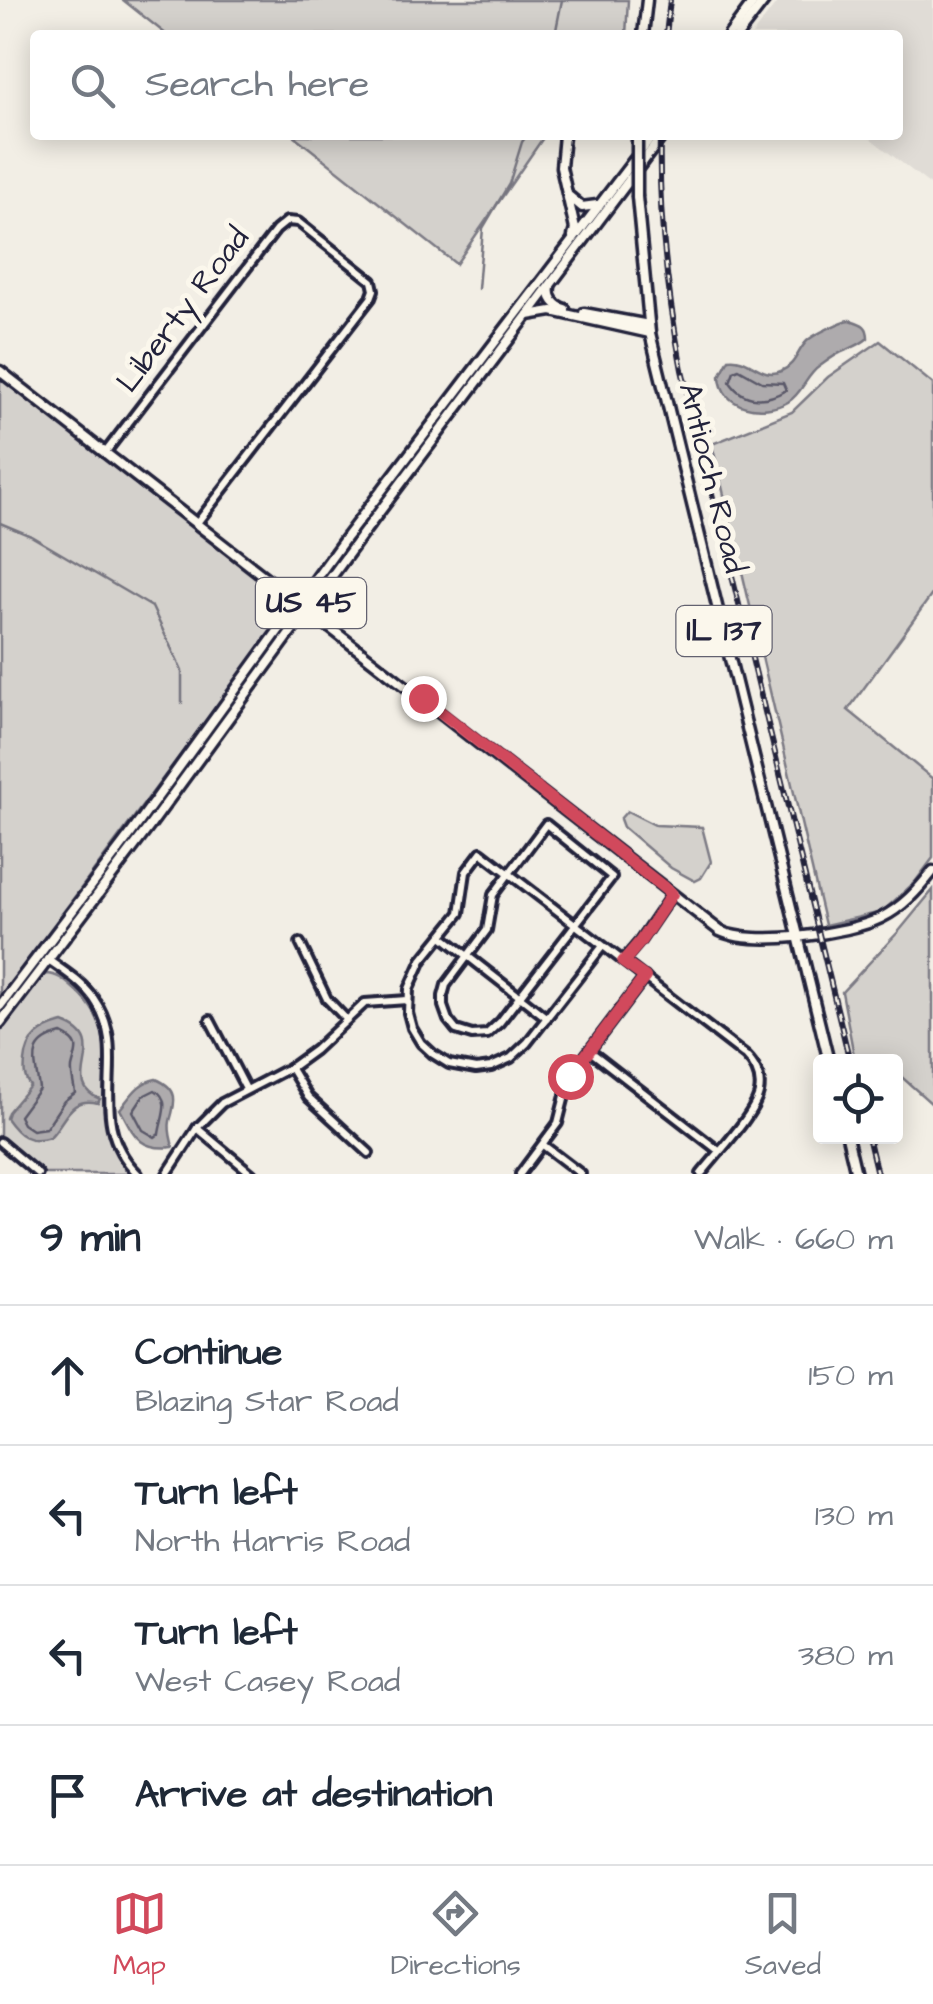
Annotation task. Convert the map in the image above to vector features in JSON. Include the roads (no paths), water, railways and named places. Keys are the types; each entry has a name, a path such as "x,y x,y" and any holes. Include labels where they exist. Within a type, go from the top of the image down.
{"main road":[{"path":"644,30 647,0"},
{"path":"733,30 755,0"},
{"path":"742,30 765,0"},
{"path":"563,140 561,167 575,229 572,240"},
{"name":"Antioch Road","path":"637,140 637,197 649,329 827,1054"},
{"name":"US 45","path":"304,605 347,536 649,140"},
{"name":"US 45","path":"0,1023 304,605 659,140"},
{"path":"567,194 582,207 602,202"},
{"path":"551,283 552,300 563,309 649,329"},
{"path":"528,314 552,311 649,329"},
{"path":"0,371 728,934 752,939 856,927 881,918 914,894 933,871"},
{"name":"US 45","path":"0,1006 45,957"},
{"path":"849,1144 856,1174"}],"street":[{"name":"Liberty Road","path":"105,453 276,230 287,221 294,221 309,232 374,283 371,298 197,523"},
{"path":"546,824 612,877 576,926 487,1034 456,1030 448,1020 443,1006 446,985 487,930 493,896 546,824"},
{"path":"602,947 527,1043 512,1058 491,1067 449,1064 427,1050 412,1028 408,1000 416,970 460,913 466,872 481,852 739,1050 756,1070 760,1082 756,1102 701,1174"},
{"path":"623,962 672,894"},
{"path":"442,936 547,1018"},
{"path":"300,944 327,999 346,1019"},
{"path":"45,957 83,987 101,1010 110,1043 110,1124 118,1148 138,1174"},
{"path":"520,1174 562,1115 570,1076 645,977"},
{"path":"168,1174 197,1128 222,1103 315,1050 366,1003 408,1000"},
{"path":"210,1020 246,1089"},
{"path":"590,1050 719,1151"},
{"path":"290,1067 308,1097 369,1152"},
{"path":"197,1128 252,1174"},
{"path":"0,1142 38,1174"},
{"path":"543,1145 581,1174"}],"water":[{"path":"850,320 864,326 868,338 815,370 788,402 767,408 745,407 722,387 720,376 729,359 768,372 781,371 810,338"},
{"path":"63,1023 85,1040 84,1083 88,1092 100,1099 98,1103 74,1106 50,1137 30,1139 6,1118 30,1086 25,1069 32,1040 42,1031"},
{"path":"156,1079 169,1087 174,1096 169,1128 173,1147 145,1144 134,1134 120,1109 140,1086"}],"waterway":[{"path":"556,30 562,0"},
{"path":"478,289 483,228 509,184 523,140"},
{"path":"0,523 31,536 152,607 182,671 182,703"}],"railway":[{"path":"667,30 670,0"},
{"path":"660,140 665,253 682,370 848,1054"},
{"path":"870,1144 877,1174"}]}
